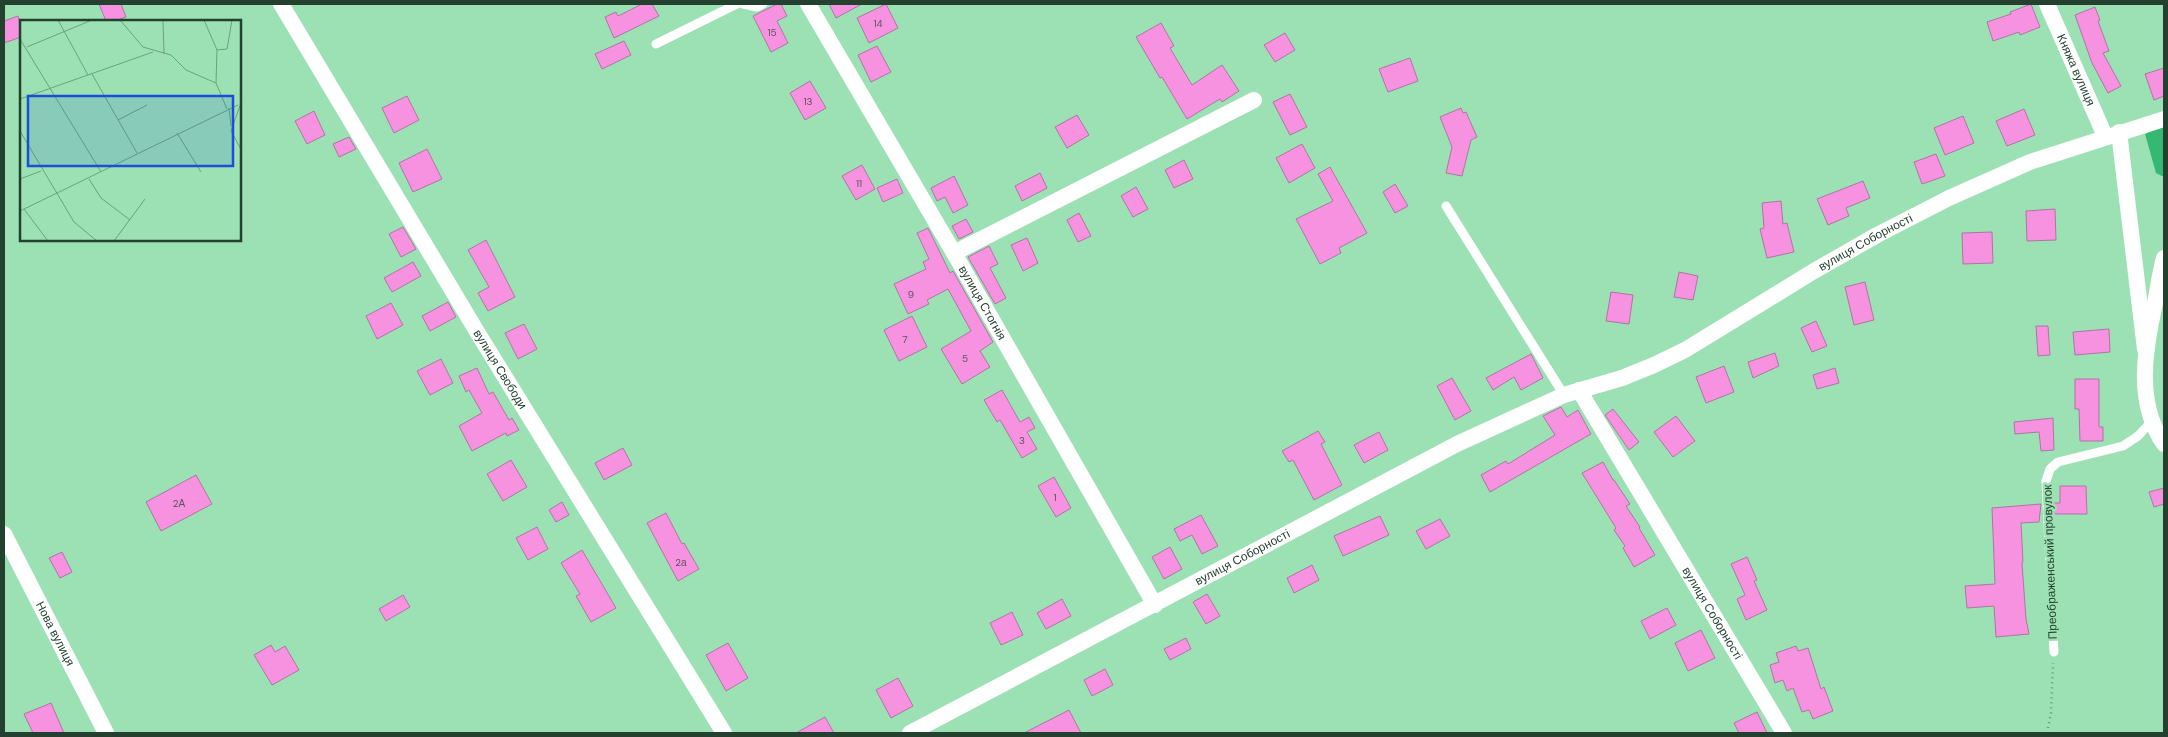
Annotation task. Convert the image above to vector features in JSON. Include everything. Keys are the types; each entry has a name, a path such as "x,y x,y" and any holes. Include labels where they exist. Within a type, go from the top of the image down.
{"street":[{"name":"вулиця Свободи","path":"281,4 484,344 724,733"},
{"name":"вулиця Стогнія","path":"808,4 954,253 1155,604"},
{"name":"Княжа вулиця","path":"2047,4 2112,134 2134,257 2145,349"},
{"path":"954,253 1254,100"},
{"name":"вулиця Соборності","path":"910,733 1457,444 1572,392 1622,378 1686,350 1822,266 1949,198 2030,162 2164,118"},
{"path":"2134,257 2154,262 2164,259 2145,349 2144,375 2152,420 2164,444"},
{"name":"вулиця Соборності","path":"1572,392 1784,733"},
{"name":"Нова вулиця","path":"4,534 10,560 106,733"}],"lane":[{"path":"656,44 737,4"},
{"path":"743,4 757,7 763,4"},
{"path":"1446,206 1572,392"},
{"name":"Преображенський провулок","path":"2054,652 2046,481 2050,469 2058,462 2123,446 2138,436 2152,420"}],"path":[{"path":"2047,733 2051,713 2054,652"}],"green space":[{"path":"2164,125 2164,177 2156,173 2145,134"}],"building":[{"path":"99,4 121,4 126,17 117,20 106,20"},
{"path":"642,4 652,4 659,16 614,38 605,17 616,12 618,16"},
{"path":"777,4 781,4 787,16 777,21 788,43 771,52 753,16"},
{"path":"829,4 862,4 836,18"},
{"path":"886,4 898,28 869,43 857,18"},
{"path":"2031,4 2040,27 2020,35 2019,32 1993,41 1987,22 2011,14 2010,12"},
{"path":"2095,7 2109,51 2103,53 2121,86 2108,93 2092,63 2075,15"},
{"path":"18,16 20,37 4,43 4,21"},
{"path":"1161,23 1174,46 1170,48 1192,85 1222,65 1239,91 1222,102 1220,99 1187,119 1136,37"},
{"path":"1285,33 1295,50 1275,62 1264,45"},
{"path":"624,41 631,55 602,69 595,54"},
{"path":"877,46 891,72 871,82 858,55"},
{"path":"1410,58 1418,81 1388,92 1379,69"},
{"path":"2164,68 2164,96 2154,100 2145,74"},
{"path":"810,81 826,108 805,120 790,93"},
{"path":"1290,94 1307,127 1290,135 1273,102"},
{"path":"407,96 419,120 394,133 382,108"},
{"path":"1461,108 1463,113 1466,112 1477,137 1471,140 1462,176 1446,173 1452,147 1440,117"},
{"path":"2024,109 2035,135 2007,146 1996,121"},
{"path":"314,111 325,135 307,144 295,121"},
{"path":"1077,115 1089,135 1067,148 1055,127"},
{"path":"1963,116 1974,143 1945,155 1934,128"},
{"path":"349,137 356,149 339,157 333,144"},
{"path":"1302,144 1315,168 1289,183 1276,158"},
{"path":"427,149 442,179 413,192 399,163"},
{"path":"1936,154 1945,176 1922,184 1914,162"},
{"path":"1184,160 1193,179 1174,188 1165,170"},
{"path":"862,165 875,189 856,200 842,176"},
{"path":"1330,167 1367,233 1339,248 1341,253 1320,264 1296,219 1333,201 1318,174"},
{"path":"1040,173 1047,188 1022,201 1015,186"},
{"path":"954,176 968,205 953,213 945,197 937,201 931,188"},
{"path":"897,179 903,193 883,202 877,188"},
{"path":"1863,181 1870,198 1846,208 1849,216 1828,225 1817,199"},
{"path":"1395,184 1408,206 1395,213 1383,192"},
{"path":"1136,187 1148,209 1133,217 1121,196"},
{"path":"1781,201 1783,224 1787,223 1794,252 1767,258 1760,229 1764,228 1762,203"},
{"path":"2055,209 2056,240 2027,241 2026,211"},
{"path":"1079,213 1091,236 1078,242 1067,220"},
{"path":"966,219 973,232 959,239 952,226"},
{"path":"403,227 416,249 401,257 389,234"},
{"path":"928,228 950,273 953,271 993,342 980,351 990,367 962,384 941,349 971,331 948,289 927,300 929,304 908,314 894,284 926,269 923,262 929,259 917,233"},
{"path":"1992,232 1993,263 1963,264 1962,233"},
{"path":"1027,238 1038,263 1023,271 1011,245"},
{"path":"486,240 515,297 488,311 478,293 489,287 468,250"},
{"path":"989,246 998,264 990,268 1006,298 995,304 968,257"},
{"path":"413,262 421,276 392,292 384,278"},
{"path":"1679,272 1698,276 1693,300 1674,297"},
{"path":"1865,282 1874,320 1854,325 1845,287"},
{"path":"1611,292 1633,295 1629,324 1606,321"},
{"path":"448,302 456,317 430,331 422,316"},
{"path":"391,303 403,325 377,339 366,316"},
{"path":"912,316 927,347 899,361 884,330"},
{"path":"1816,321 1827,346 1812,352 1801,328"},
{"path":"524,324 537,349 518,359 505,333"},
{"path":"2036,326 2048,326 2050,355 2038,356"},
{"path":"2109,329 2110,352 2075,355 2073,332"},
{"path":"1775,353 1779,366 1753,378 1748,362"},
{"path":"1531,354 1543,378 1521,390 1514,377 1493,390 1486,378"},
{"path":"441,359 453,383 430,395 417,371"},
{"path":"1724,366 1734,392 1706,403 1696,377"},
{"path":"477,368 489,394 493,392 509,420 512,418 519,430 507,436 506,433 472,451 459,426 482,413 469,390 466,392 459,376"},
{"path":"1835,368 1839,383 1817,389 1813,375"},
{"path":"1452,378 1471,411 1455,420 1437,386"},
{"path":"2075,379 2099,379 2099,427 2103,427 2103,441 2080,441 2079,409 2075,409"},
{"path":"1002,390 1020,422 1029,417 1035,428 1027,432 1037,449 1022,458 1000,420 997,422 984,400"},
{"path":"1561,407 1567,417 1578,410 1591,434 1490,492 1481,475 1506,461 1508,464 1555,435 1543,416"},
{"path":"1613,409 1639,442 1629,450 1605,415"},
{"path":"1676,416 1695,441 1673,457 1654,432"},
{"path":"2053,418 2054,450 2041,451 2039,432 2015,434 2014,422"},
{"path":"1318,431 1325,442 1321,444 1342,485 1314,500 1293,460 1289,462 1282,451"},
{"path":"1379,432 1388,450 1364,463 1354,445"},
{"path":"623,448 632,465 604,480 595,463"},
{"path":"511,460 527,487 503,501 487,474"},
{"path":"1603,462 1630,504 1626,506 1655,555 1634,567 1623,548 1625,546 1614,530 1616,528 1582,473"},
{"path":"196,475 212,504 161,531 146,502"},
{"path":"1054,477 1071,508 1056,517 1038,486"},
{"path":"2060,486 2086,486 2087,514 2054,514 2053,503 2060,503"},
{"path":"2164,488 2164,504 2154,507 2149,492"},
{"path":"562,502 569,515 556,522 549,510"},
{"path":"2041,504 2039,522 2021,523 2026,619 2029,634 1996,637 1994,606 1967,608 1965,586 1995,584 1992,508"},
{"path":"666,513 682,544 684,543 699,569 678,581 647,523"},
{"path":"1201,515 1218,546 1202,554 1192,535 1180,541 1174,529"},
{"path":"1380,516 1389,535 1343,556 1334,536"},
{"path":"1440,519 1450,536 1426,549 1416,531"},
{"path":"537,527 548,549 528,560 516,538"},
{"path":"1170,547 1182,569 1164,579 1152,557"},
{"path":"582,550 616,608 591,622 576,596 580,594 561,563"},
{"path":"62,552 72,572 60,578 49,558"},
{"path":"1747,557 1757,580 1754,581 1767,610 1746,620 1737,599 1745,595 1731,564"},
{"path":"1312,565 1319,580 1294,593 1287,578"},
{"path":"1207,594 1220,616 1206,624 1193,602"},
{"path":"403,595 410,607 386,621 379,609"},
{"path":"1062,599 1071,616 1046,629 1037,613"},
{"path":"1667,608 1676,625 1650,639 1641,621"},
{"path":"1012,612 1023,635 1001,645 990,623"},
{"path":"1701,630 1715,658 1688,671 1675,643"},
{"path":"1186,638 1191,649 1170,660 1164,649"},
{"path":"728,643 748,678 726,691 706,655"},
{"path":"271,645 275,652 285,646 299,670 272,685 254,655"},
{"path":"1796,646 1798,651 1808,648 1821,689 1824,687 1833,711 1813,719 1809,710 1802,712 1793,688 1787,691 1783,680 1775,683 1770,665 1779,662 1776,653"},
{"path":"1105,669 1113,685 1092,696 1084,680"},
{"path":"898,678 913,706 891,718 876,690"},
{"path":"51,703 64,733 33,733 24,714"},
{"path":"1069,710 1081,733 1024,733"},
{"path":"1757,712 1767,733 1739,733 1734,723"},
{"path":"825,717 834,733 796,733"}]}
